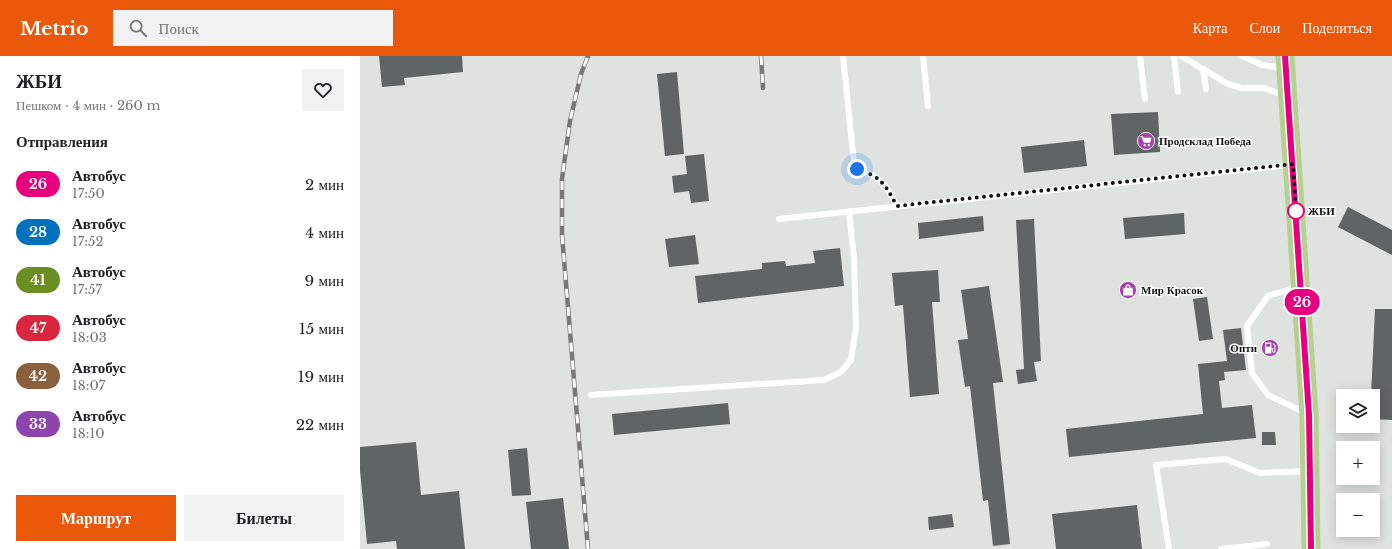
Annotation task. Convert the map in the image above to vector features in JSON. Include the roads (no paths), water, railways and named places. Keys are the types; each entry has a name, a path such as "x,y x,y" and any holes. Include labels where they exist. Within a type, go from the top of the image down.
{"main road":[{"path":"1286,62 1309,415 1311,549"}],"lane":[{"path":"843,56 854,162 857,169 872,175 885,185 897,206"},
{"path":"923,56 928,106"},
{"path":"1140,56 1145,99"},
{"path":"1174,56 1178,92"},
{"path":"1181,56 1228,84 1242,88 1264,88 1289,97"},
{"path":"1242,56 1262,65 1286,62"},
{"path":"1202,69 1206,89"},
{"path":"779,219 1293,164"},
{"path":"591,395 824,380 841,372 851,360 856,327 854,258 849,211"},
{"path":"1301,286 1268,296 1247,326 1252,373 1268,395 1309,415"},
{"path":"1169,549 1156,465 1226,459 1260,473 1310,471"},
{"path":"1221,549 1267,544"}],"railway":[{"path":"588,56 581,74 570,121 562,179 562,235 588,549"},
{"path":"761,56 763,88"}],"place":[{"name":"Продсклад Победа","path":"1146,141"},
{"name":"ЖБИ","path":"1296,211"},
{"name":"Мир Красок","path":"1128,290"},
{"name":"Опти","path":"1270,348"}]}
